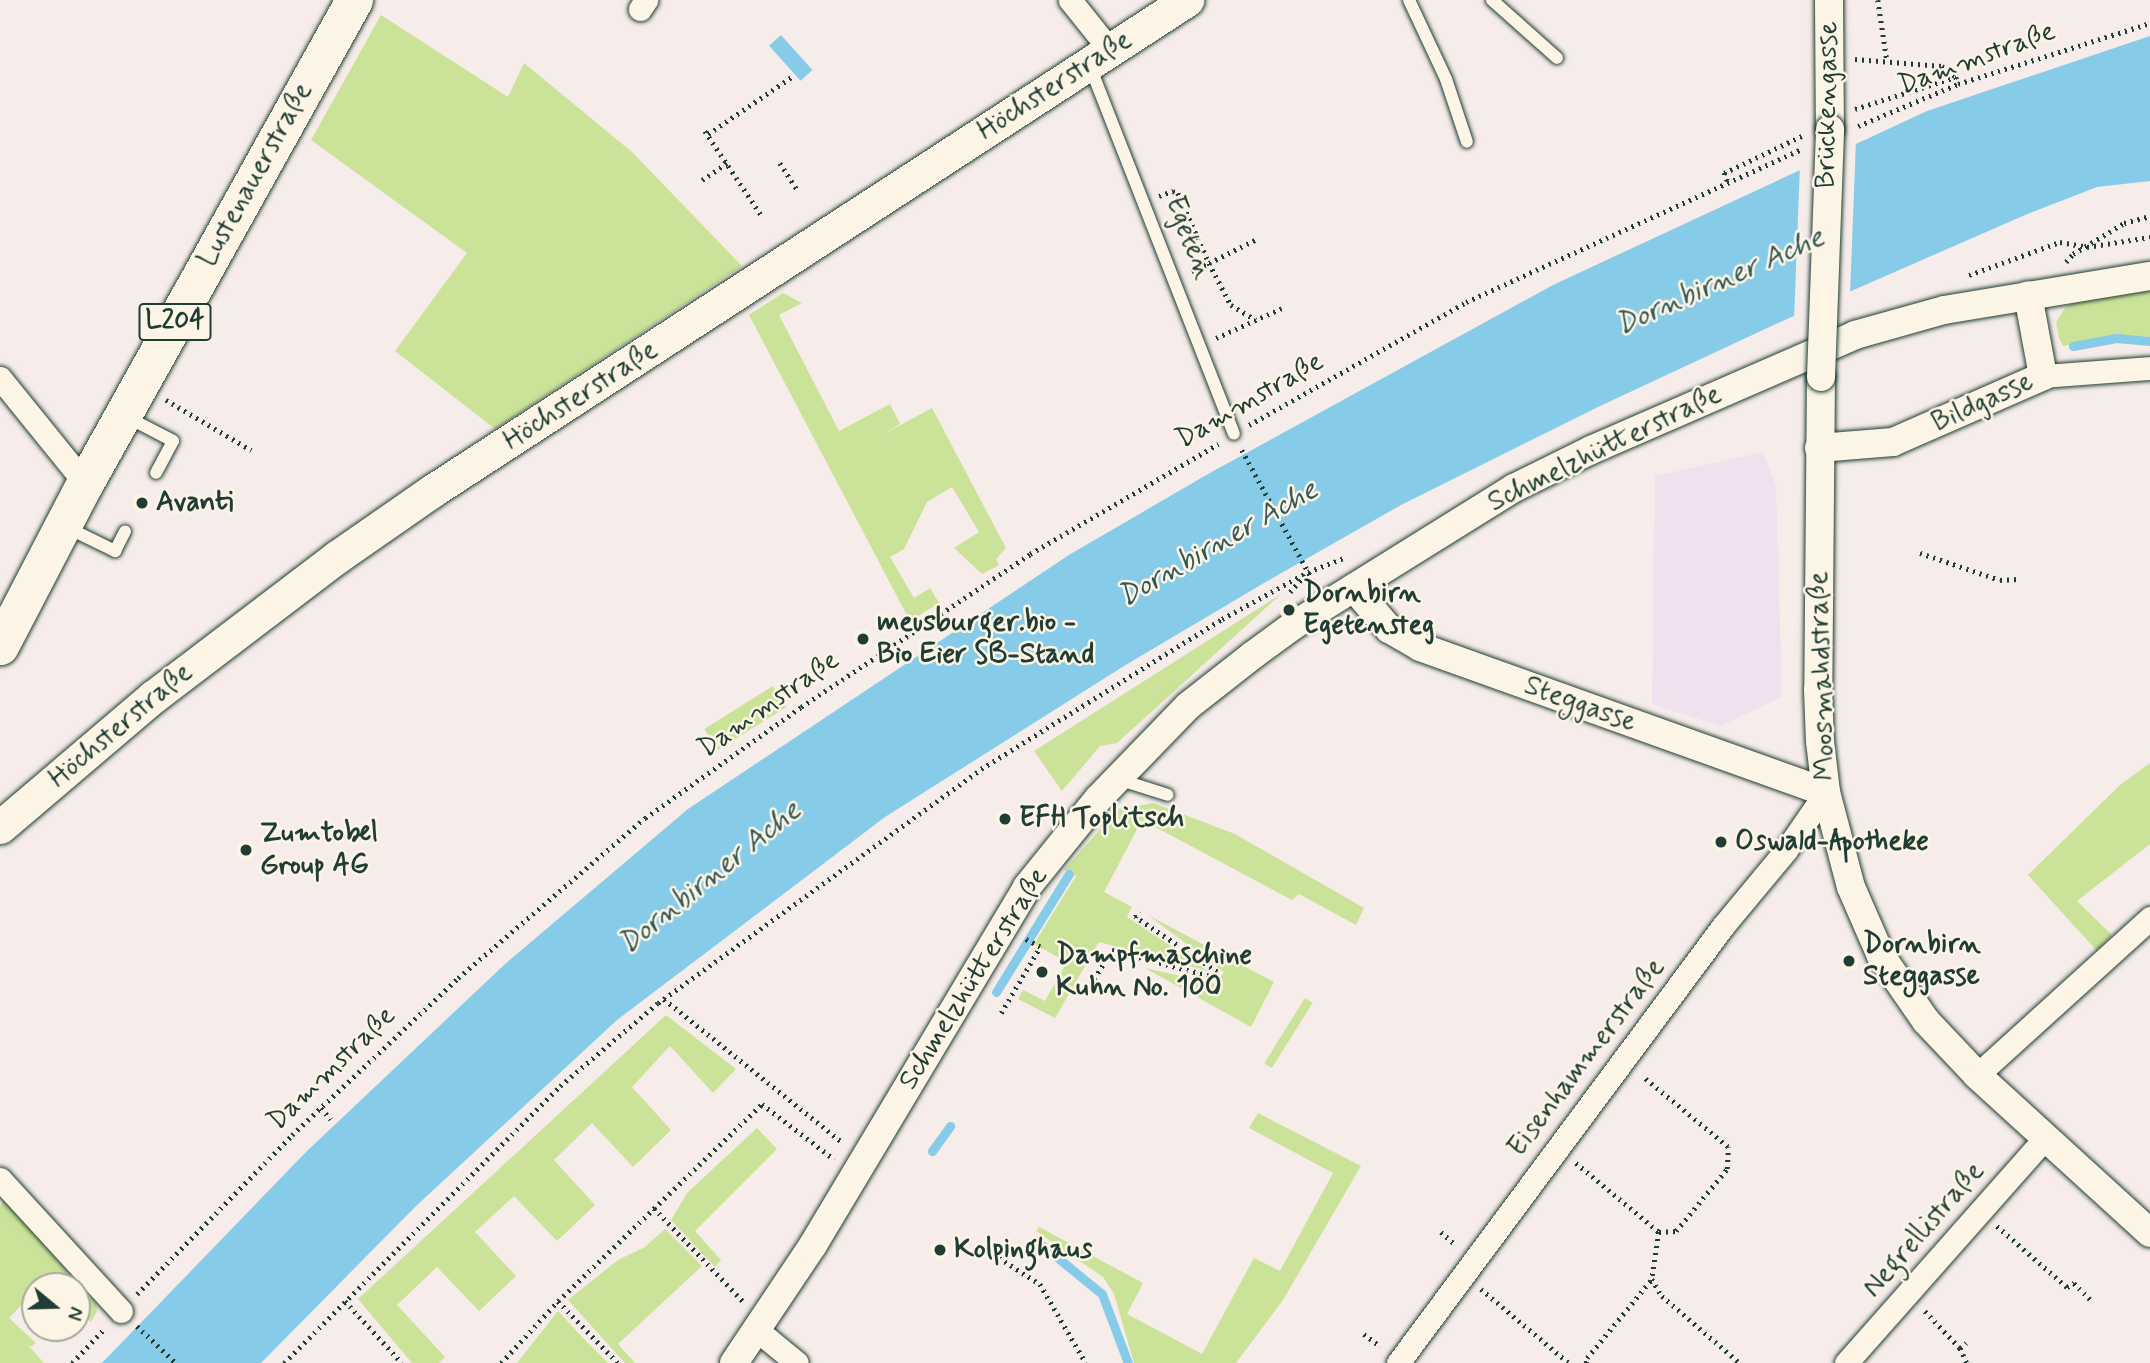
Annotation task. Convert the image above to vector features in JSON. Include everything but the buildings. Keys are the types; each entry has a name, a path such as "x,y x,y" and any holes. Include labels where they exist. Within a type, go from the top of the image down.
{"main road":[{"name":"Lustenauerstraße","path":"0,646 85,483 354,0"},
{"name":"Höchsterstraße","path":"0,827 153,697 337,557 432,491 1187,0"}],"street":[{"name":"Egeten","path":"1070,0 1099,57"},
{"name":"Brückengasse","path":"1821,377 1818,132 1829,0"},
{"name":"Schmelzhütterstraße","path":"734,1363 758,1331 856,1174 1027,887 1118,779 1188,706 1294,625 1514,488 1591,450 1855,335 1915,316 2150,276"},
{"path":"2028,295 2043,376"},
{"name":"Bildgasse","path":"1819,448 1893,442 2043,376 2150,368"},
{"name":"Moosmahdstraße","path":"1821,377 1818,690 1826,792 1851,887 1881,956 1926,1021 1977,1075 2150,1233"},
{"path":"0,378 85,483"},
{"name":"Steggasse","path":"1354,587 1389,629 1420,648 1826,792"},
{"name":"Eisenhammerstraße","path":"1394,1359 1715,937 1786,850 1826,792"},
{"path":"1977,1075 2150,918"},
{"name":"Negrellistraße","path":"1846,1363 2046,1137"},
{"path":"0,1179 127,1317"},
{"path":"758,1331 797,1363"}],"lane":[{"path":"1409,0 1446,79 1467,142"},
{"path":"1492,0 1557,58"},
{"name":"Egeten","path":"1099,57 1142,203 1237,439"},
{"path":"123,415 173,441 156,473"},
{"path":"63,526 115,551 125,531"},
{"path":"1118,779 1168,795"}],"path":[{"path":"1878,0 1887,60"},
{"name":"Dammstraße","path":"1858,126 1958,84 2150,23"},
{"path":"1854,59 1942,66 1956,77 1958,84"},
{"path":"762,216 706,132 793,76"},
{"path":"1851,111 1956,77"},
{"path":"1727,181 1724,173 1818,132"},
{"name":"Dammstraße","path":"72,1363 127,1317 321,1108 458,978 645,818 801,707 1021,560 1237,439 1466,302 1798,151"},
{"path":"702,180 727,163"},
{"path":"779,163 798,191"},
{"path":"1142,203 1172,191 1178,193 1231,305 1256,320"},
{"path":"2087,247 2124,223 2150,216"},
{"path":"1961,278 2060,242 2087,247 2150,237"},
{"path":"1173,280 1257,239"},
{"path":"1199,346 1282,308"},
{"path":"162,398 251,450"},
{"path":"284,1363 560,1086 664,999 981,769 1126,677 1308,572 1237,439"},
{"path":"1920,553 2000,580 2018,579"},
{"path":"1122,671 1126,677"},
{"path":"1094,979 1112,950 1214,977 1217,972 1135,917 1139,911"},
{"path":"1001,1013 1040,947 1038,946"},
{"path":"664,999 852,1151"},
{"path":"1567,1156 1659,1231 1676,1231 1727,1169 1728,1147 1633,1069"},
{"path":"501,1363 558,1301 762,1104 843,1166"},
{"path":"321,1108 331,1119"},
{"path":"654,1208 743,1301"},
{"path":"1991,1221 2067,1287 2074,1283 2090,1299"},
{"path":"1586,1363 1587,1358 1652,1279 1659,1231"},
{"path":"993,1254 1040,1284 1086,1363"},
{"path":"1652,1279 1662,1296 1740,1363"},
{"path":"1477,1286 1569,1363"},
{"path":"345,1301 402,1363"},
{"path":"558,1301 618,1363"},
{"path":"1917,1303 1960,1348 1968,1363"},
{"path":"127,1317 176,1363"},
{"path":"1364,1334 1394,1359"},
{"path":"1960,1348 1966,1343"}],"shaded area":[{"path":"1763,452 1776,485 1782,697 1720,726 1652,704 1655,476"}],"green space":[{"path":"381,15 508,97 524,63 632,152 742,266 495,429 395,351 467,253 311,140"},
{"path":"2150,291 2150,337 2116,335 2063,346 2056,322 2072,303"},
{"path":"783,293 802,303 779,315 839,431 890,404 900,424 884,434 932,408 1006,548 996,559 999,565 982,574 954,548 979,532 952,487 927,502 904,549 890,557 914,598 930,588 939,603 910,621 749,315"},
{"path":"1281,594 1117,743 1100,746 1062,791 1034,751"},
{"path":"773,686 786,707 718,750 704,729"},
{"path":"2150,763 2150,844 2077,901 2112,935 2097,951 2028,875 2120,785"},
{"path":"1153,803 1235,834 1364,908 1356,925 1299,894 1292,900 1142,820 1104,892 1132,907 1127,917 1208,971 1099,942 1055,1018 1018,999 1023,990 1045,1001 1067,962 1034,944 1076,876 1064,870 1118,809"},
{"path":"1148,915 1274,982 1251,1027 1145,968 1216,984 1224,972"},
{"path":"1305,998 1313,1003 1272,1068 1264,1063"},
{"path":"666,1015 736,1069 713,1093 670,1046 632,1087 671,1130 633,1167 592,1123 554,1160 595,1205 557,1241 514,1196 475,1232 516,1276 479,1311 437,1267 397,1305 445,1357 439,1363 412,1363 358,1299"},
{"path":"1258,1113 1361,1166 1283,1300 1236,1363 1134,1363 1114,1294 1103,1277 1036,1231 1039,1227 1143,1283 1127,1314 1202,1354 1254,1258 1280,1271 1333,1173 1249,1128"},
{"path":"757,1128 777,1149 695,1231 721,1260 715,1267 671,1220 687,1193"},
{"path":"4,1199 68,1272 21,1272 21,1306 9,1318 21,1329 21,1342 36,1343 31,1347 27,1344 44,1363 0,1363 0,1206"},
{"path":"665,1229 702,1266 618,1344 635,1363 625,1363 568,1300 618,1260 645,1247"},
{"path":"91,1298 96,1304 97,1311 91,1322"},
{"path":"558,1311 584,1339 608,1363 517,1363"}],"water":[{"path":"781,35 812,70 801,81 769,46"},
{"name":"Dornbirner Ache","path":"2150,36 2150,181 2097,187 2025,215 1778,323 1598,407 1401,505 1264,583 1124,666 885,817 617,1020 415,1207 261,1363 102,1363 306,1152 504,965 688,809 1069,555 1208,474 1553,285 1927,111"}],"pier":[{"path":"1856,140 1850,295 1794,320 1800,165"}],"waterway":[{"path":"2073,346 2116,338 2150,341"},
{"path":"996,992 1069,874"},
{"path":"932,1151 950,1126"},
{"path":"1042,1245 1102,1294 1128,1363"}],"place":[{"name":"Avanti","path":"142,503"},
{"name":"Dornbirn Egetensteg","path":"1289,610"},
{"name":"meusburger.bio - Bio Eier SB-Stand","path":"863,639"},
{"name":"EFH Toplitsch","path":"1005,819"},
{"name":"Oswald-Apotheke","path":"1721,842"},
{"name":"Zumtobel Group AG","path":"246,850"},
{"name":"Dornbirn Steggasse","path":"1849,961"},
{"name":"Dampfmaschine Kuhn No. 100","path":"1042,972"},
{"name":"Kolpinghaus","path":"940,1250"}]}
